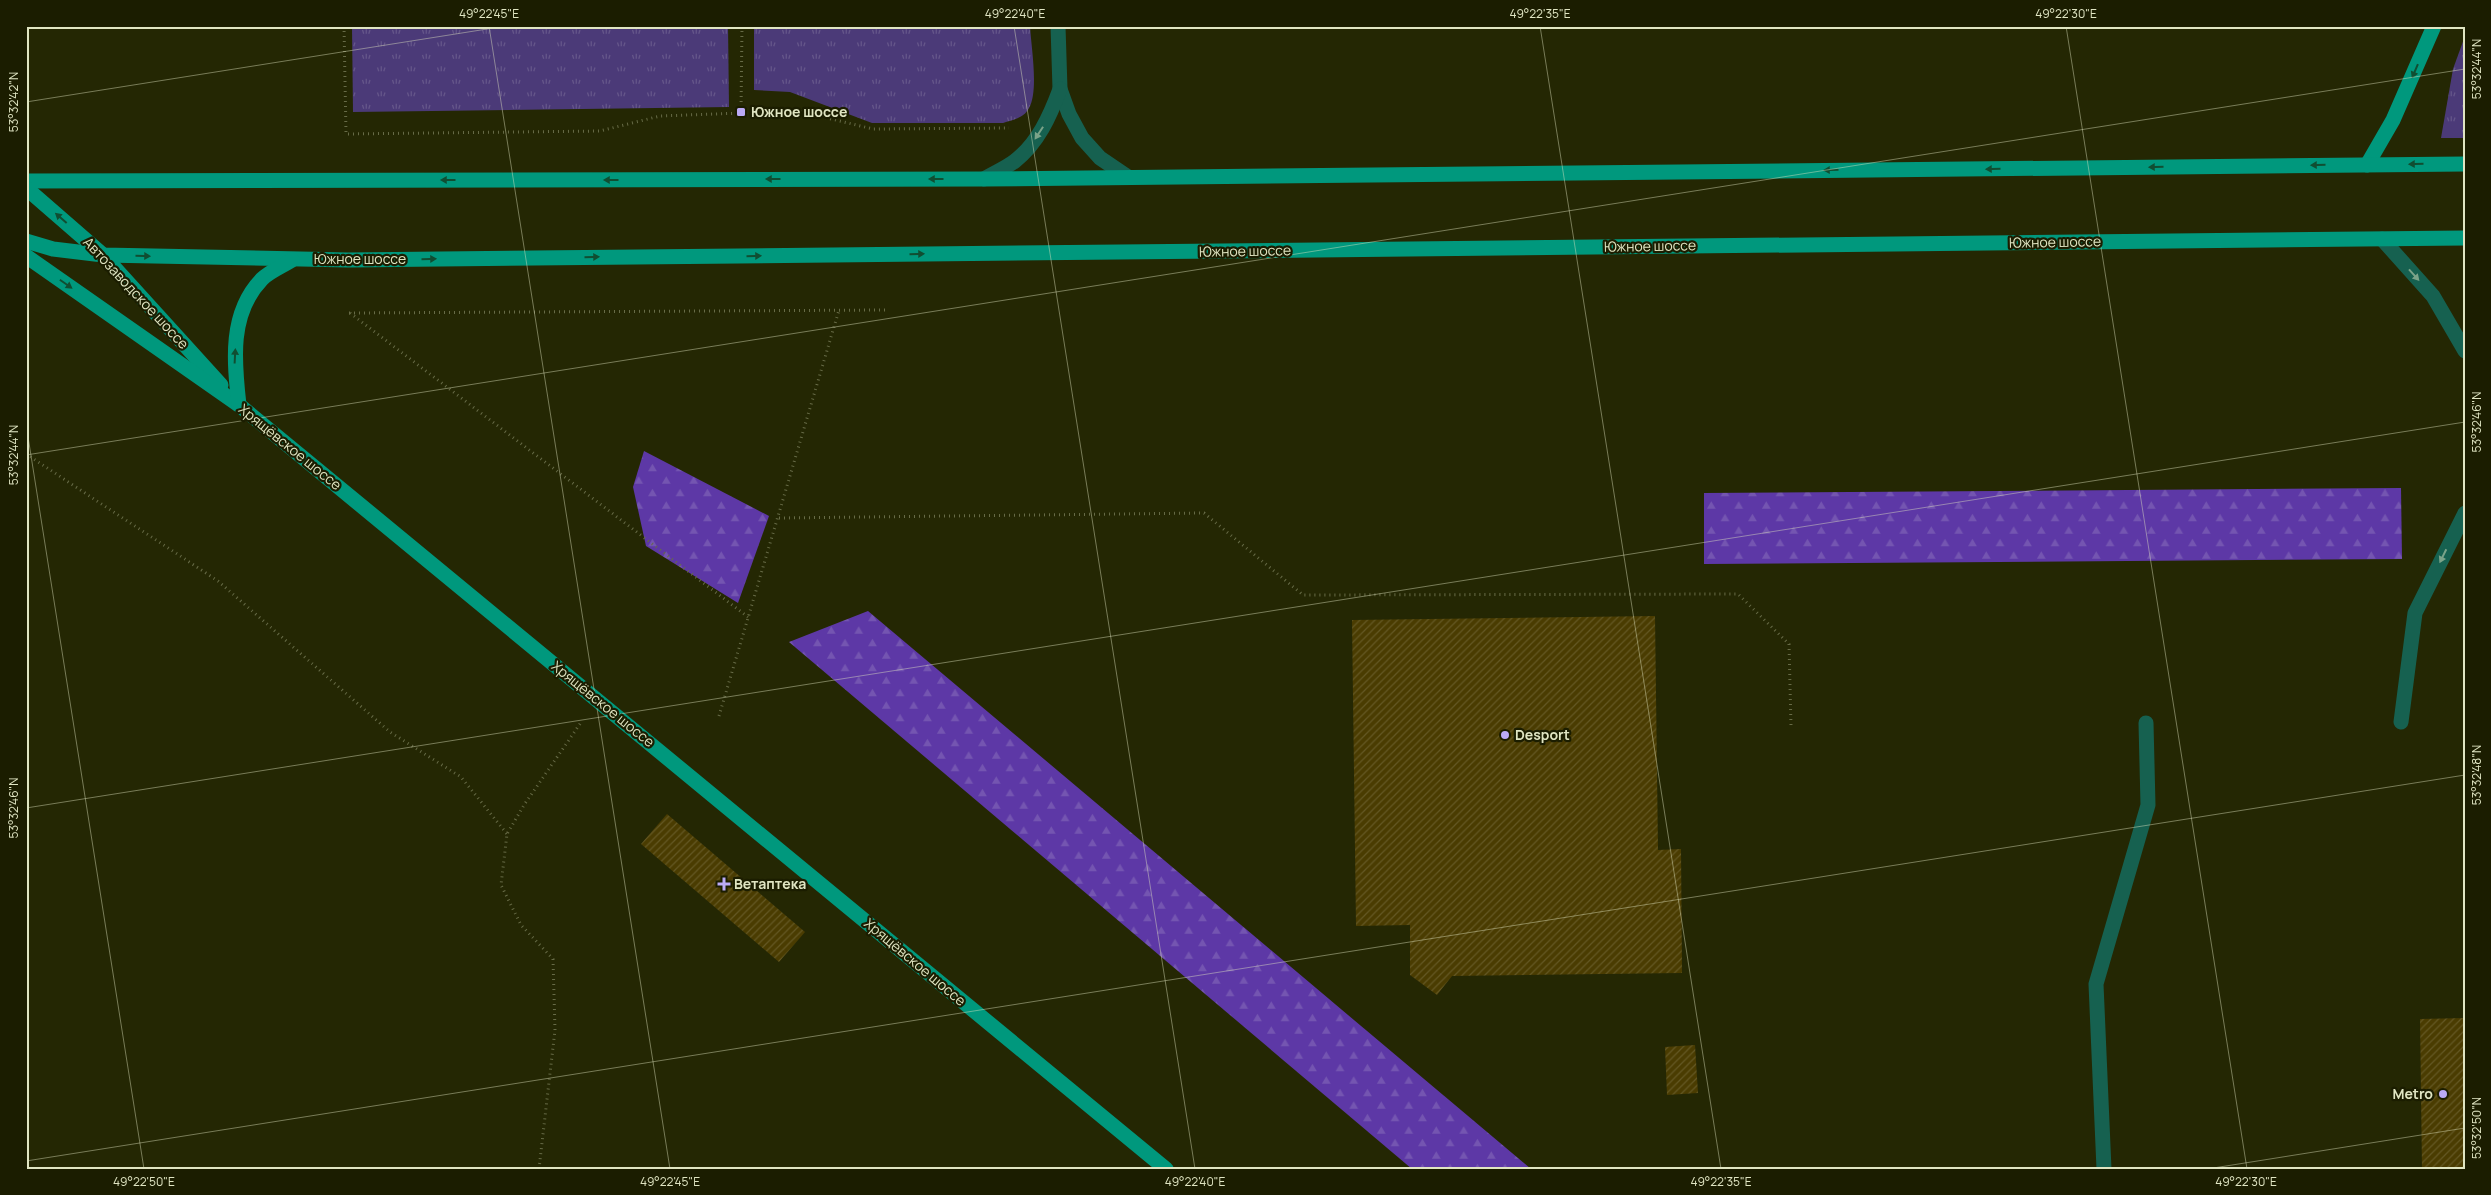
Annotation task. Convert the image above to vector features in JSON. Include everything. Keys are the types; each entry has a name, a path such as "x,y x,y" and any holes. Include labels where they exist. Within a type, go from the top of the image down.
{"main road":[{"path":"2367,165 2393,120 2434,26"},
{"path":"26,181 984,179 2465,164"},
{"name":"Автозаводское шоссе","path":"26,188 104,255 239,405"},
{"name":"Южное шоссе","path":"26,241 53,249 104,255 293,260 2465,238"},
{"name":"Хрящёвское шоссе","path":"26,256 239,405 1166,1169"},
{"path":"239,405 234,362 238,326 247,300 263,278 293,260"}],"lane":[{"path":"1058,26 1060,89 1069,114 1082,138 1100,158 1128,177"},
{"path":"984,179 1015,162 1033,143 1050,116 1060,89"},
{"path":"2382,239 2432,296 2465,350"},
{"path":"2401,722 2415,613 2465,513"},
{"path":"2104,1169 2096,984 2148,805 2146,723"}],"path":[{"path":"344,26 346,134 600,131 660,116 798,111 873,129 999,129 1015,127"},
{"path":"741,112 742,26"},
{"path":"719,716 840,310"},
{"path":"748,617 350,313 886,310"},
{"path":"26,454 218,582 390,732 461,777 507,834"},
{"path":"779,518 1204,513 1303,594 1738,594 1789,644 1791,726"},
{"path":"539,1169 555,1030 553,958 521,925 501,885 507,834 524,805 597,699"}],"green space":[{"path":"352,26 728,26 729,107 353,112"},
{"path":"754,26 1030,26 1034,80 1032,100 1024,114 1003,123 872,123 790,92 754,90"},
{"path":"2465,36 2465,138 2441,138 2453,69"},
{"path":"644,451 769,516 738,603 646,546 633,487"},
{"path":"2401,488 2402,559 1704,564 1704,493"},
{"path":"868,611 1531,1169 1412,1169 789,642"}],"building":[{"name":"Desport","path":"1655,616 1658,850 1681,849 1682,973 1452,976 1437,995 1410,975 1410,925 1356,926 1352,620"},
{"path":"667,814 805,932 779,962 641,844"},
{"name":"Metro","path":"2465,1018 2465,1169 2422,1169 2420,1019"},
{"path":"1695,1045 1698,1093 1667,1095 1665,1047"}],"place":[{"name":"Южное шоссе","path":"741,112"},
{"name":"Desport","path":"1505,735"},
{"name":"Ветаптека","path":"724,884"},
{"name":"Metro","path":"2443,1094"}]}
